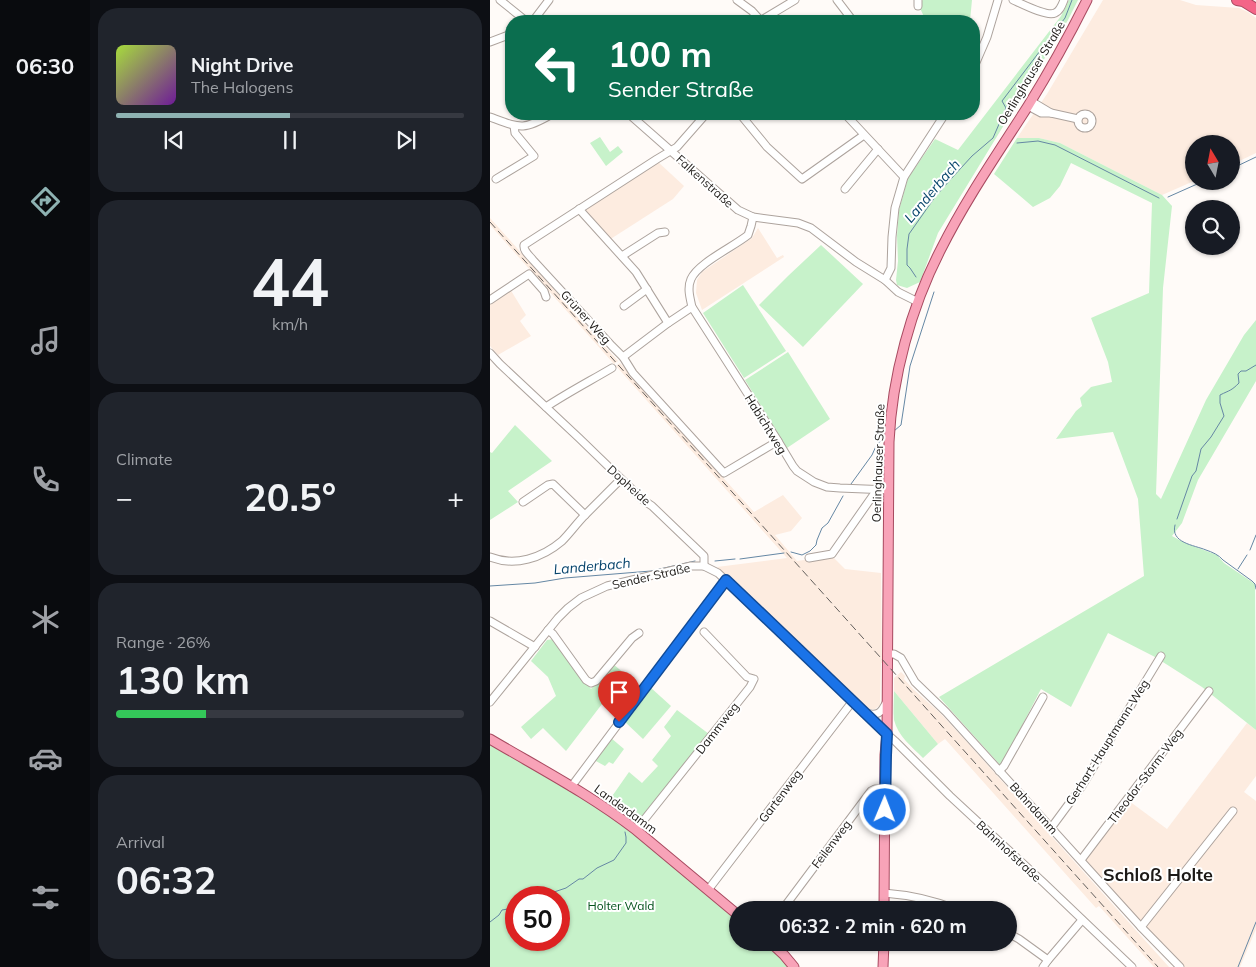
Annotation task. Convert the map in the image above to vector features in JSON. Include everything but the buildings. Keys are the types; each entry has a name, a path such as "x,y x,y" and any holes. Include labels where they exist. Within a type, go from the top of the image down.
{"highway":[{"path":"1237,0 1256,8"}],"main road":[{"name":"Oerlinghauser Straße","path":"884,901 889,442 901,357 918,302 939,251 988,166 1059,55 1087,0"},
{"name":"Landerdamm","path":"490,739 619,816 729,908"},
{"path":"780,951 794,967"},
{"path":"883,967 884,951"}],"street":[{"path":"500,0 519,15"},
{"path":"538,15 549,0"},
{"path":"736,0 755,15"},
{"path":"770,15 795,0"},
{"path":"837,0 848,15"},
{"path":"980,54 988,36 998,0"},
{"path":"1013,0 1050,14 1057,12 1064,0"},
{"path":"490,42 505,36"},
{"path":"1029,104 1051,113 1078,119"},
{"path":"490,117 514,126 531,125 541,120"},
{"name":"Falkenstraße","path":"636,120 738,210 753,217 798,223 811,228 856,262 885,280 898,292 918,302"},
{"name":"Grüner Weg","path":"701,120 671,151 523,247 623,357 633,373 724,473 778,442"},
{"path":"745,120 767,147 802,179 864,134"},
{"path":"851,120 904,177"},
{"path":"885,280 891,268 895,208 904,177 940,120"},
{"path":"496,179 534,156 515,133 514,126"},
{"path":"845,189 878,149"},
{"path":"579,209 636,272 668,322"},
{"name":"Habichtweg","path":"753,217 748,235 700,267 691,279 688,292 692,307 797,471 814,482 834,488 889,490"},
{"path":"622,256 658,233 665,232"},
{"path":"490,300 529,274 544,291 546,297"},
{"path":"624,306 647,289"},
{"path":"623,357 668,322 692,307"},
{"name":"Dopheide","path":"490,353 643,500 652,506 701,552 704,556 704,566"},
{"path":"546,407 612,368"},
{"path":"490,558 508,562 523,561 542,555 562,540 621,479"},
{"path":"523,502 548,485 553,484 585,515"},
{"path":"809,558 832,554 875,490"},
{"name":"Sender Straße","path":"490,702 548,630 568,608 581,598 601,588 624,581 685,567 704,566 726,580 887,734"},
{"path":"571,787 726,580"},
{"path":"490,620 535,647"},
{"path":"548,630 554,634 586,680 591,683 596,681 632,638 639,633"},
{"name":"Dammweg","path":"636,830 750,687 754,679 747,677 704,632"},
{"name":"Bahndamm","path":"887,654 894,654 901,658 915,682 946,712 1141,928 1180,967"},
{"name":"Gerhart-Hauptmann-Weg","path":"1051,828 1082,786 1161,656"},
{"name":"Theodor-Storm-Weg","path":"1080,860 1209,691"},
{"path":"999,771 1004,766 1043,696"},
{"path":"864,713 880,712 887,701"},
{"name":"Gartenweg","path":"708,890 852,702"},
{"name":"Bahnhofstraße","path":"887,734 950,796 1132,967"},
{"name":"Feilenweg","path":"789,901 871,791 886,789"},
{"path":"1141,928 1233,811"},
{"path":"884,893 934,901"},
{"path":"1017,938 1046,964 1082,920"}],"shaded area":[{"path":"1103,0 1180,0 1196,5 1239,8 1256,18 1256,153 1240,161 1240,135 1185,135 1185,185 1162,195 1060,143 1039,138 1017,138 1047,94"},
{"path":"657,161 684,186 673,199 609,240 583,211 583,208"},
{"path":"490,218 618,361 614,364 490,225"},
{"path":"758,228 777,258 783,255 784,257 702,310 696,293 697,280 702,272 752,238"},
{"path":"510,289 526,315 520,321 531,336 498,355 490,346 490,301"},
{"path":"620,363 754,512 783,495 802,518 791,531 775,535 797,561 832,556 845,569 881,573 882,663 880,705 875,709 869,709 717,567 787,558 616,366"},
{"path":"901,672 905,676 904,679 913,689 940,713 966,741 1169,967 1154,967 1099,906 1096,908 945,739 938,744 894,691 894,678"},
{"path":"1247,723 1256,730 1256,776 1244,792 1256,801 1256,929 1240,967 1184,967 1146,928 1085,859 1129,801 1167,829"}],"green space":[{"path":"972,0 971,15 923,15 919,6 921,1"},
{"path":"1069,0 1078,0 1068,20 938,233 920,282 907,288 897,285 899,210 908,178 935,139 958,150 1061,16"},
{"path":"600,137 610,152 618,146 623,152 606,166 590,143"},
{"path":"1017,138 1039,138 1060,143 1162,195 1172,206 1163,288 1156,494 1161,499 1206,400 1244,335 1256,320 1256,381 1198,480 1182,523 1172,536 1217,555 1224,563 1255,584 1256,730 1202,687 1155,657 1108,633 1071,707 1041,689 1001,766 939,697 1144,576 1138,499 1113,432 1056,439 1076,411 1082,406 1080,398 1091,387 1112,382 1108,362 1091,318 1149,293 1152,203 1071,163 1060,186 1050,198 1033,207 994,174"},
{"path":"821,245 863,284 803,347 759,305"},
{"path":"743,285 786,351 744,378 703,313"},
{"path":"788,352 830,419 787,448 745,380"},
{"path":"515,425 552,461 508,491 518,502 490,520 490,452 492,453"},
{"path":"554,639 591,689 613,664 625,674 566,751 543,728 531,739 521,727 556,696 548,677 531,661 547,640"},
{"path":"650,687 671,706 643,739 624,721"},
{"path":"894,691 938,744 923,758 906,741 896,726 894,720"},
{"path":"677,710 709,734 645,815 640,819 633,819 608,802 629,772 642,783 658,766 652,760 671,736 664,727"},
{"path":"611,738 624,749 613,764 609,762 605,766 594,760"},
{"name":"Holter Wald","path":"490,744 615,818 729,914 729,951 773,951 789,967 490,967"}],"waterway":[{"name":"Landerbach","path":"916,277 907,265 909,234 935,197 972,156 993,138 1006,108 1002,101 1065,18 1072,0"},
{"path":"1017,143 1038,141 1055,145 1159,198"},
{"path":"1240,165 1256,157"},
{"path":"1168,197 1185,189"},
{"name":"Landerbach","path":"894,431 901,425 910,366 934,292"},
{"path":"1177,519 1192,476 1196,471 1201,449 1224,416 1220,395 1239,383 1238,374 1241,371 1246,371 1256,365"},
{"name":"Landerbach","path":"851,484 872,455 877,444 885,438"},
{"name":"Landerbach","path":"791,552 802,555 816,545 822,528 828,523 843,496"},
{"path":"1175,525 1174,531 1179,540 1217,555 1252,581 1256,589"},
{"path":"1250,550 1256,535"},
{"name":"Landerbach","path":"740,559 784,553"},
{"path":"1238,569 1247,555"},
{"name":"Landerbach","path":"715,561 735,559"},
{"name":"Landerbach","path":"490,586 651,571 695,561"},
{"path":"569,886 579,879 583,879 597,868 614,860 626,843 625,832"},
{"path":"490,922 502,910 505,910"},
{"path":"1238,967 1256,922"}],"railway":[{"path":"490,222 1158,967"}],"district":[{"name":"Schloß Holte","path":"1158,874"}],"route":[{"path":"619,722 726,580 887,734 885,810"}]}
